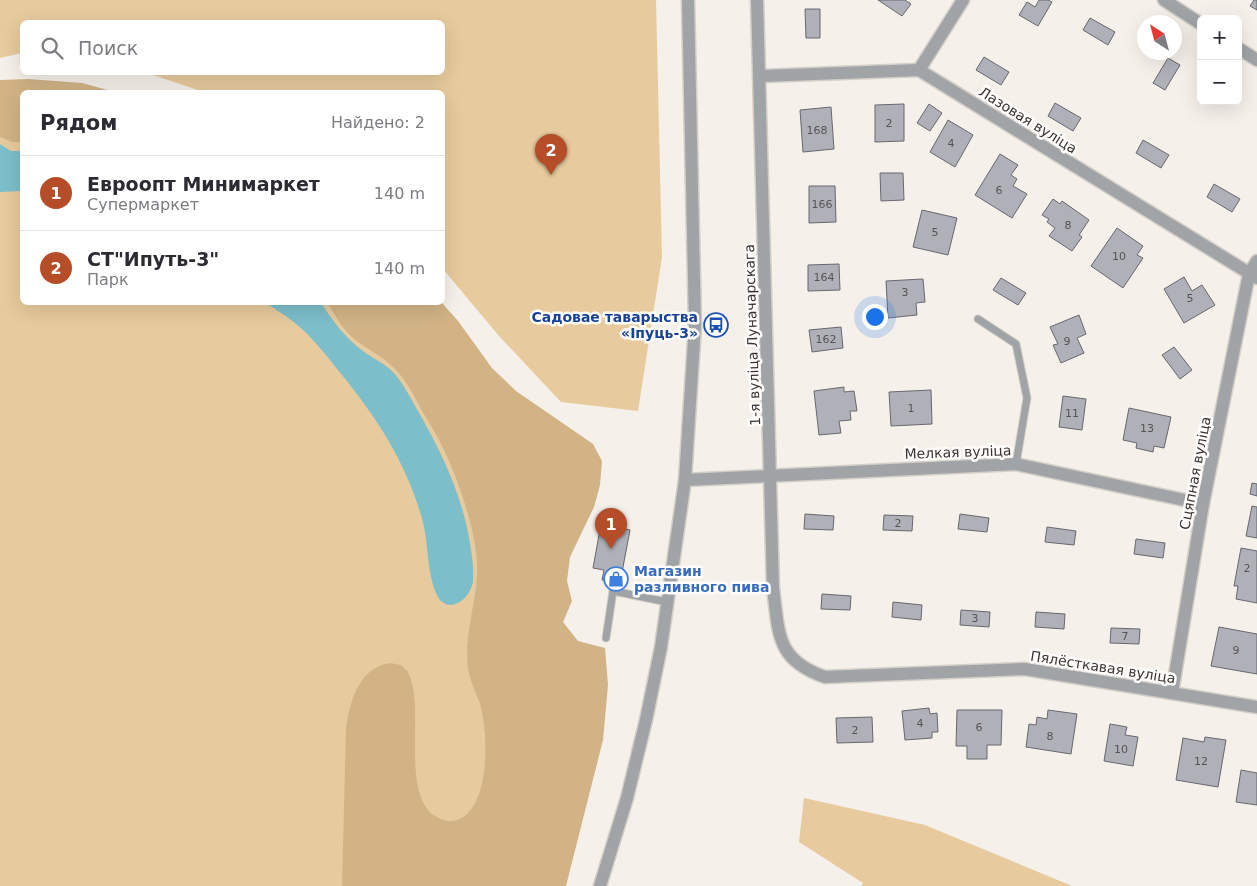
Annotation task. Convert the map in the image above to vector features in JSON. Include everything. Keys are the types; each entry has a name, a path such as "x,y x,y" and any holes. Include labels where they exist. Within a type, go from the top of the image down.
{"street":[{"path":"600,886 627,798 646,720 667,602 685,480 695,326 688,0"},
{"name":"1-я вуліца Луначарскага","path":"757,0 773,588 779,631 785,649 796,663"},
{"path":"760,76 919,70 963,0"},
{"path":"1164,0 1197,21"},
{"path":"1242,51 1257,60"},
{"name":"Лазовая вуліца","path":"919,70 1253,276"},
{"name":"Сцяпная вуліца","path":"1172,693 1203,504 1257,261"},
{"name":"Мелкая вуліца","path":"685,480 1016,464 1203,504"},
{"name":"Пялёсткавая вуліца","path":"796,663 809,672 825,677 1025,669 1257,707"}],"lane":[{"path":"978,319 1016,344 1027,398 1016,464"},
{"path":"606,638 613,591 667,602"}],"shaded area":[{"path":"0,0 656,0 662,257 638,411 561,402 499,336 445,271 445,90 198,90 153,75 445,75 445,20 20,20 20,53 0,58"},
{"path":"28,79 82,83 108,90 20,90 20,142 12,142 0,137 0,80"},
{"path":"0,112 20,113 20,305 415,305 520,689 468,886 0,886"},
{"path":"329,305 444,305 458,321 492,368 516,391 593,444 602,461 600,485 594,507 570,557 567,581 572,601 563,622 578,641 605,648 608,685 603,740 566,886 342,886 346,728 353,699 361,681 375,668 391,663 401,665 409,675 414,692 416,772 419,790 425,805 435,816 443,820 455,821 462,818 474,805 483,778 485,730 480,704 468,668 467,646 476,587 477,562 473,533 460,488 440,442 405,381 387,362 348,333 338,321"},
{"path":"804,798 925,825 1072,886 861,886 863,883 799,842"}],"water":[{"path":"0,144 11,151 20,151 20,191 0,192"},
{"path":"269,305 322,305 345,335 366,353 391,370 409,395 443,459 462,508 466,525 472,557 473,581 467,595 457,604 445,604 436,593 421,515 407,476 389,441 367,407 328,357 293,322"}],"building":[{"path":"878,0 905,0 911,4 902,16"},
{"path":"1039,0 1052,2 1038,26 1019,15 1027,2 1035,7"},
{"path":"1254,0 1257,0 1257,10 1250,6"},
{"path":"805,9 820,9 820,38 806,38"},
{"path":"1090,18 1115,32 1108,45 1083,30"},
{"path":"984,57 1009,72 1001,85 976,70"},
{"path":"1167,60 1171,60 1180,65 1165,90 1153,83"},
{"path":"1055,103 1081,118 1073,131 1048,116"},
{"path":"904,104 904,141 875,142 875,105"},
{"path":"929,104 942,113 930,131 917,123"},
{"path":"831,107 834,149 803,152 800,110"},
{"path":"948,120 973,135 955,167 930,152"},
{"path":"1143,140 1169,155 1161,168 1136,153"},
{"path":"1000,154 1018,165 1011,175 1017,179 1013,186 1027,194 1012,218 975,195"},
{"path":"880,173 903,173 904,200 881,201"},
{"path":"1214,184 1240,199 1232,212 1207,197"},
{"path":"809,186 835,186 836,222 809,223"},
{"path":"1053,199 1060,204 1062,201 1089,220 1079,235 1082,237 1072,251 1049,236 1055,228 1047,222 1049,219 1042,215"},
{"path":"922,210 957,218 948,255 913,247"},
{"path":"1117,228 1143,246 1137,255 1143,258 1123,288 1091,266"},
{"path":"839,264 840,290 808,291 808,265"},
{"path":"1184,277 1192,291 1202,285 1215,305 1184,323 1164,289"},
{"path":"1001,278 1026,293 1018,305 993,290"},
{"path":"923,279 925,302 916,303 917,315 888,318 886,281"},
{"path":"1079,315 1086,334 1077,338 1084,353 1061,363 1053,345 1058,344 1050,327"},
{"path":"841,327 843,348 812,352 809,330"},
{"path":"1174,347 1192,370 1180,379 1162,355"},
{"path":"844,387 844,392 854,391 857,411 850,411 851,420 839,421 841,433 819,435 814,391"},
{"path":"931,390 932,424 891,426 889,392"},
{"path":"1063,396 1086,399 1082,430 1059,427"},
{"path":"1129,408 1171,417 1164,448 1154,446 1153,452 1136,448 1137,443 1123,440"},
{"path":"1252,483 1257,484 1257,496 1250,494"},
{"path":"1252,506 1257,507 1257,538 1246,536"},
{"path":"805,514 834,516 833,530 804,529"},
{"path":"960,514 989,518 987,532 958,529"},
{"path":"884,515 913,516 912,531 883,530"},
{"path":"601,524 630,530 620,583 602,580 604,570 593,568"},
{"path":"1047,527 1076,531 1074,545 1045,542"},
{"path":"1136,539 1165,543 1163,558 1134,554"},
{"path":"1241,548 1257,551 1257,603 1236,599 1238,586 1234,586"},
{"path":"822,594 851,596 850,610 821,609"},
{"path":"893,602 922,605 921,620 892,617"},
{"path":"961,610 990,612 989,627 960,625"},
{"path":"1036,612 1065,614 1064,629 1035,627"},
{"path":"1219,627 1257,634 1257,674 1211,666"},
{"path":"1111,628 1140,629 1139,644 1110,643"},
{"path":"929,708 930,714 937,713 938,732 932,732 932,738 905,740 902,711"},
{"path":"957,710 1002,710 1001,745 987,745 987,759 967,759 967,746 956,746"},
{"path":"1048,710 1077,714 1071,754 1026,747 1029,724 1036,725 1037,717 1047,719"},
{"path":"872,717 873,742 837,743 836,718"},
{"path":"1110,724 1127,727 1125,735 1138,737 1133,766 1104,761"},
{"path":"1205,737 1226,740 1218,787 1176,780 1183,738 1204,742"},
{"path":"1241,770 1257,773 1257,805 1236,802"}],"place":[{"name":"СТ\"Ипуть-3\"","path":"551,175"},
{"name":"Садовае таварыства «Іпуць-3»","path":"716,325"},
{"name":"Евроопт Минимаркет","path":"611,549"},
{"name":"Магазин разливного пива","path":"616,579"}]}
